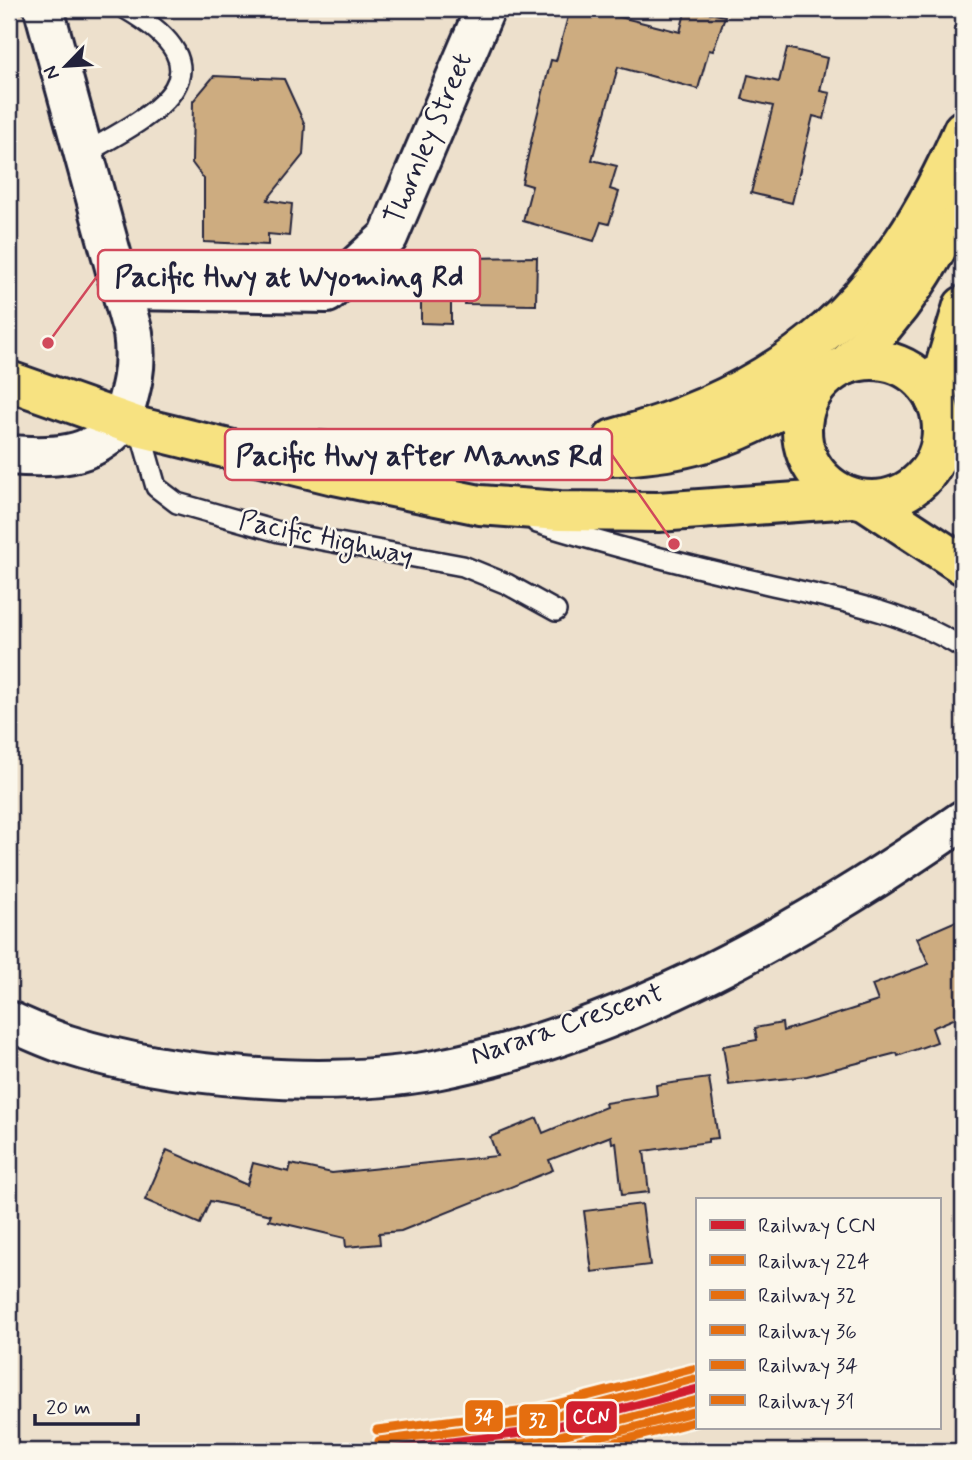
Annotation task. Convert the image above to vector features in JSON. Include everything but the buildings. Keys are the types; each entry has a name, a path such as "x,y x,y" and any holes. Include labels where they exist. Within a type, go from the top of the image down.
{"main road":[{"path":"529,457 612,439 694,413 743,390 806,348 835,325 886,269 935,192 963,130"},
{"path":"963,188 939,246 920,276 885,324 813,391 802,422 806,454 824,482 859,499 963,565"},
{"path":"9,381 130,425 334,475 480,505 560,511 657,512 898,496 925,477 940,449 938,408 963,306"},
{"path":"193,440 360,454 465,459 634,454 711,441 786,406 835,372 880,360 913,373 963,449"}],"street":[{"path":"9,455 58,457 82,451 130,425 137,365 133,334 122,290 44,9"},
{"name":"Thornley Street","path":"122,290 327,293 388,237 485,9"},
{"name":"Narara Crescent","path":"9,1021 67,1045 145,1063 230,1076 331,1079 433,1070 519,1048 614,1014 711,972 828,909 963,820"}],"lane":[{"path":"85,153 146,119 170,97 180,71 170,41 126,9"},
{"name":"Pacific Highway","path":"130,425 156,487 177,503 279,532 463,566 508,584 556,611"},
{"path":"480,505 602,544 876,611 923,627 963,648"}],"rail line":[{"name":"34","path":"377,1430 533,1410 692,1369"},
{"name":"32","path":"379,1441 535,1421 694,1379"},
{"name":"CCN","path":"380,1451 537,1431 696,1389"},
{"name":"224","path":"461,1451 540,1441 696,1400"},
{"name":"36","path":"543,1451 696,1411"},
{"name":"31","path":"581,1451 696,1421"}],"place":[{"name":"Pacific Hwy at Wyoming Rd","path":"48,343"},
{"name":"Pacific Hwy after Manns Rd","path":"674,544"}]}
